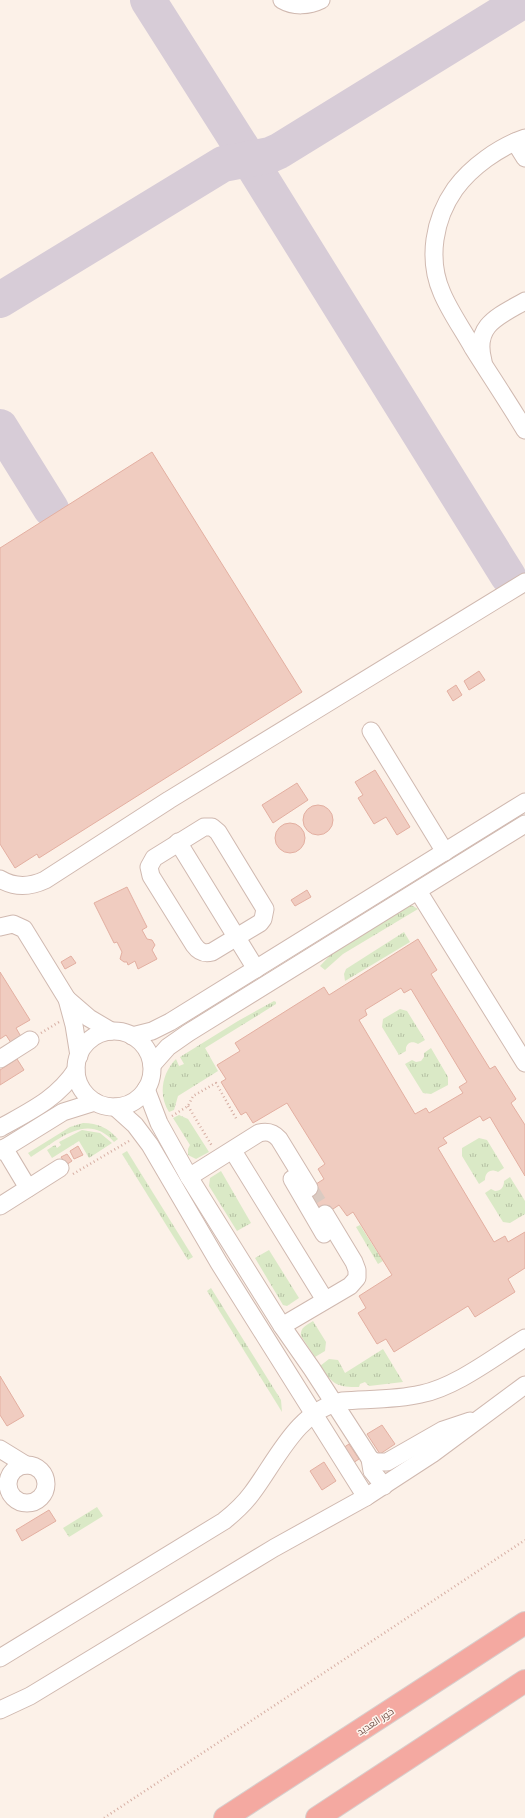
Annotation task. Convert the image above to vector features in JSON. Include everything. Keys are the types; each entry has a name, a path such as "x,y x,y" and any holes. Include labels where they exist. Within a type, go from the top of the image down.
{"highway":[{"name":"خور العديد","path":"225,1818 525,1623"},
{"path":"317,1818 525,1681"}],"street":[{"path":"282,0 288,3 302,5 315,3 321,0"},
{"path":"525,158 522,139 480,164 459,184 445,205 436,229 434,242 435,268 442,292 485,367 525,430"},
{"path":"485,367 480,344 485,329 499,315 525,301"},
{"path":"0,880 8,884 18,886 37,884 45,880 176,796 524,586"},
{"path":"371,731 445,852"},
{"path":"132,1036 152,1031 170,1022 525,802"},
{"path":"152,1065 168,1047 188,1033 525,824"},
{"path":"208,827 216,830 264,905 265,909 263,919 236,937 212,952 200,952 194,945 151,876 149,867 154,858 201,828 208,827"},
{"path":"178,842 256,969"},
{"path":"418,891 525,1063"},
{"path":"0,927 13,924 24,930 69,1007 78,1063 80,1085 89,1097 95,1102 115,1107 122,1106 136,1100 146,1089 151,1077 152,1065 147,1051 138,1040 132,1036 118,1031 111,1031 97,1035 91,1039 82,1050 78,1063 66,1085 52,1098 0,1128"},
{"path":"69,1007 111,1031"},
{"path":"0,1059 30,1040"},
{"path":"146,1089 159,1123 189,1177 282,1326 312,1369 370,1459 372,1471 384,1486"},
{"path":"28,1188 2,1150 63,1112 95,1102"},
{"path":"115,1107 135,1125 150,1145 218,1263 366,1497"},
{"path":"189,1177 259,1134 268,1132 276,1136 309,1188"},
{"path":"226,1155 325,1300"},
{"path":"294,1164 293,1181 326,1236 330,1239 341,1242"},
{"path":"0,1206 60,1168"},
{"path":"282,1326 353,1284 357,1278 356,1266 325,1214"},
{"path":"218,1263 236,1252"},
{"path":"0,1658 224,1521 252,1493 295,1430 313,1415 333,1403 346,1400 410,1396 434,1390 455,1381 525,1338"},
{"path":"0,1710 30,1696 274,1548 384,1486 432,1454 525,1385"},
{"path":"370,1459 379,1462 387,1462 443,1430 478,1419"},
{"path":"0,1449 26,1465 37,1468 45,1477 46,1489 40,1499 29,1503 18,1501 13,1497 0,1464"},
{"path":"8,1486 9,1480 15,1470 26,1465"}],"path":[{"path":"30,1040 69,1007"},
{"path":"159,1123 188,1106 193,1096 216,1083 237,1120"},
{"path":"188,1106 226,1155"},
{"path":"60,1168 66,1178 142,1134"},
{"path":"104,1818 525,1540"}],"green space":[{"path":"411,905 418,909 343,954 325,970 320,966 337,948"},
{"path":"404,932 410,942 345,981 344,974 346,969"},
{"path":"274,1001 276,1004 205,1048 218,1071 178,1096 174,1110 169,1112 163,1099 163,1084 167,1071 176,1059 179,1066 184,1064 180,1057 238,1021"},
{"path":"400,1009 407,1011 425,1040 418,1044 413,1042 409,1043 406,1051 399,1055 382,1027 383,1019"},
{"path":"431,1048 448,1077 448,1085 431,1094 423,1093 405,1064 412,1060 416,1062 421,1061 424,1057 424,1053"},
{"path":"179,1115 188,1119 209,1152 196,1159 188,1155 190,1145 173,1118"},
{"path":"83,1123 102,1127 118,1139 114,1142 104,1133 93,1129 83,1129 62,1137 31,1157 28,1153 70,1127"},
{"path":"82,1130 100,1133 112,1143 89,1158 79,1141 52,1158 47,1150 55,1145 57,1148 61,1145 59,1142"},
{"path":"479,1138 487,1140 504,1168 498,1172 493,1170 487,1173 485,1180 479,1184 462,1156 462,1148"},
{"path":"127,1151 193,1257 188,1260 122,1154"},
{"path":"221,1171 251,1223 237,1231 209,1186 210,1178"},
{"path":"510,1177 525,1201 525,1214 510,1223 503,1222 485,1193 491,1189 497,1191 503,1187 504,1181"},
{"path":"360,1225 383,1261 378,1264 356,1227"},
{"path":"269,1250 299,1298 287,1306 283,1305 255,1258"},
{"path":"211,1288 281,1400 282,1412 207,1291"},
{"path":"313,1321 326,1342 325,1351 315,1357 301,1336 303,1328"},
{"path":"383,1349 403,1382 369,1386 365,1382 360,1384 359,1387 345,1386 336,1384 332,1381 320,1366 329,1359 338,1360 345,1373"},
{"path":"97,1507 103,1516 69,1537 63,1528"}],"building":[{"path":"152,452 302,692 39,858 37,854 15,868 0,844 0,548"},
{"path":"479,671 485,680 469,690 464,681"},
{"path":"456,685 462,695 453,701 447,691"},
{"path":"375,770 410,827 397,835 386,817 374,824 358,798 363,795 355,782"},
{"path":"297,783 308,800 273,823 262,805"},
{"path":"318,805 324,806 332,814 332,826 324,834 318,835 312,834 304,826 303,820 304,814 312,806"},
{"path":"290,823 296,824 304,832 304,844 296,852 290,853 284,852 276,844 275,838 276,832 284,824"},
{"path":"127,887 147,927 142,930 147,939 152,940 155,945 152,950 157,959 138,969 135,961 128,965 127,962 120,959 122,952 117,942 114,943 94,903"},
{"path":"307,890 311,897 295,906 291,900"},
{"path":"418,939 437,970 431,974 490,1069 495,1066 516,1099 511,1103 525,1125 525,1176 490,1117 483,1121 480,1116 443,1138 447,1143 438,1148 494,1242 505,1236 508,1242 525,1232 525,1268 508,1279 515,1292 475,1317 468,1306 394,1352 386,1339 377,1344 358,1313 366,1308 359,1296 392,1275 353,1212 347,1216 339,1205 321,1217 305,1191 324,1179 318,1169 325,1164 287,1103 253,1123 246,1112 241,1115 221,1082 226,1079 217,1065 240,1051 235,1043 324,987 329,995","holes":["401,988 404,993 411,989 467,1082 459,1087 463,1093 429,1113 426,1108 415,1114 359,1020 367,1015 365,1010"]},
{"path":"71,956 76,963 65,969 61,962"},
{"path":"0,972 30,1020 16,1028 23,1040 13,1046 6,1035 0,1039"},
{"path":"17,1059 24,1070 0,1085 0,1070"},
{"path":"78,1146 83,1155 74,1159 70,1151"},
{"path":"67,1154 72,1161 66,1165 61,1157"},
{"path":"0,1376 24,1416 7,1426 0,1415"},
{"path":"382,1425 395,1444 380,1454 367,1434"},
{"path":"349,1444 359,1459 353,1463 343,1448"},
{"path":"324,1462 336,1481 322,1490 310,1471"},
{"path":"49,1510 56,1521 22,1541 16,1530"}],"taxiway":[{"path":"148,0 249,159 508,576"},
{"path":"0,300 223,164 270,155 279,151 524,0"},
{"path":"0,427 51,509"}],"tunnel":[{"path":"309,1188 325,1214"}]}
